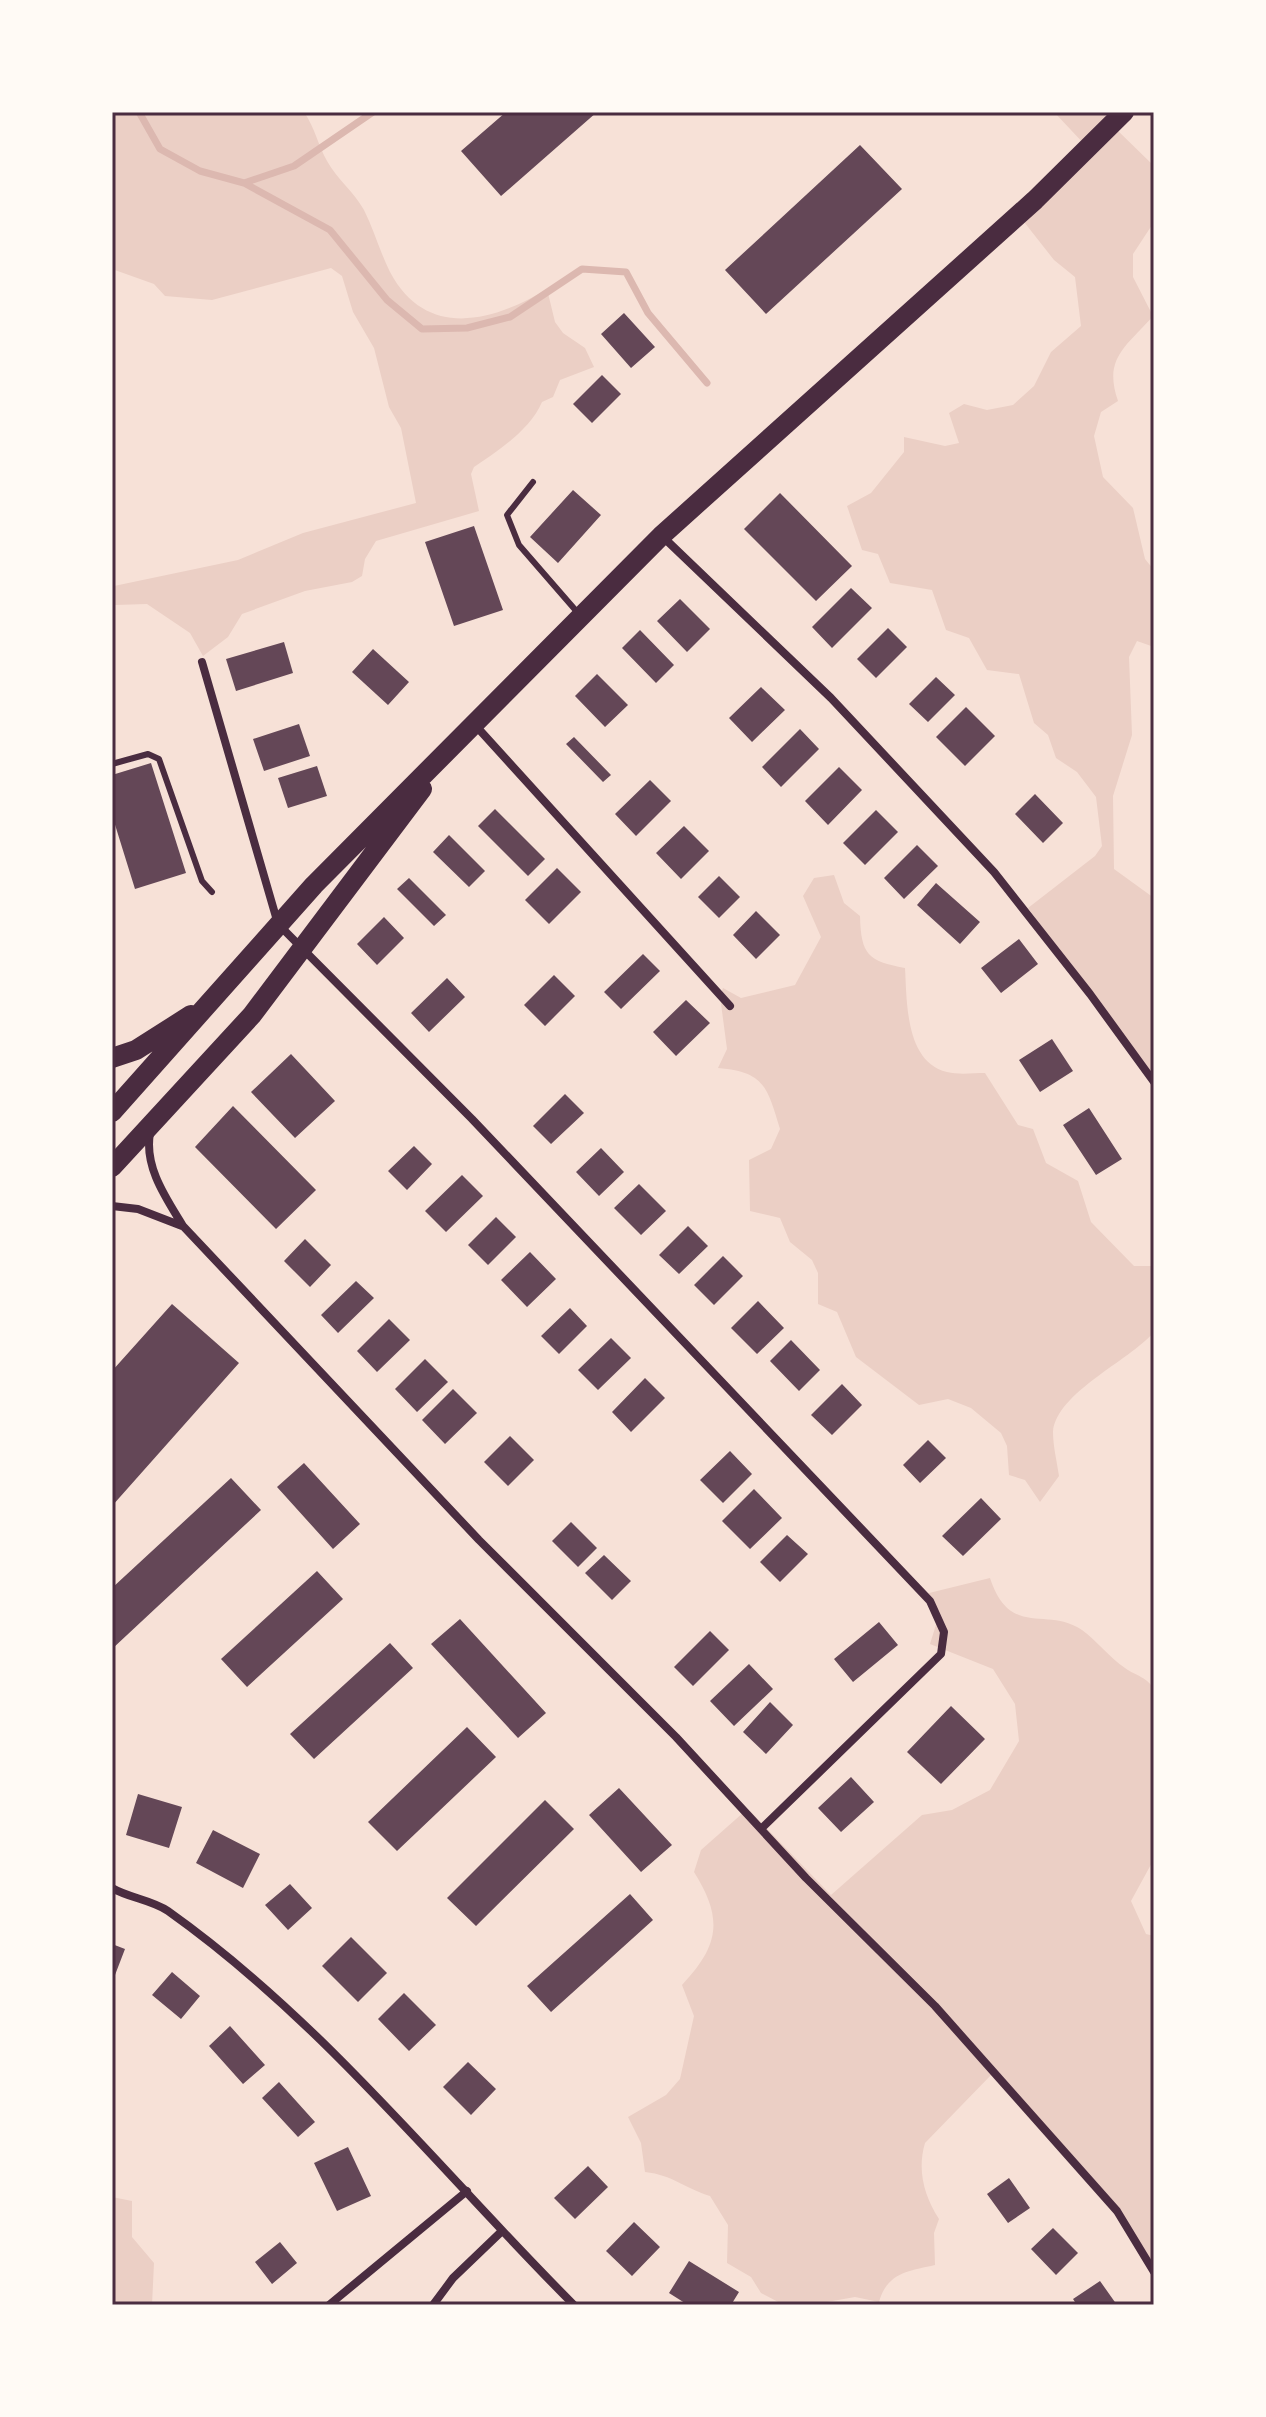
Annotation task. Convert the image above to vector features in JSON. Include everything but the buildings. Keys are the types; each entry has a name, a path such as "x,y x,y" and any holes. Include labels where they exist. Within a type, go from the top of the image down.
{"main road":[{"path":"112,1112 278,924 472,722 661,536 1035,200 1124,112"},
{"path":"114,1160 252,1015 472,722"},
{"path":"112,1058 136,1050 208,1005"}],"street":[{"path":"661,536 831,698 994,872 1090,994 1154,1082"},
{"path":"202,662 278,924 472,1119 930,1601 944,1632 941,1654 762,1828"},
{"path":"472,722 730,1006"},
{"path":"151,1124 147,1148 160,1188 183,1226 479,1540 762,1828 806,1878 935,2006 1117,2211 1154,2272"},
{"path":"112,1206 138,1209 183,1226"},
{"path":"112,1888 165,1909 236,1965 370,2086 574,2305"},
{"path":"329,2305 467,2191"},
{"path":"433,2305 453,2278 502,2231"}],"lane":[{"path":"533,482 507,515 519,545 581,616"},
{"path":"112,764 148,754 159,759 202,881 212,892"}],"shaded area":[{"path":"112,112 304,112 327,161 364,210 390,272 405,294 422,308 441,316 462,318 505,310 547,289 555,322 563,333 585,348 594,367 560,380 553,397 542,402 530,422 474,467 471,474 479,511 376,541 365,559 362,576 352,582 305,591 242,614 228,637 203,656 190,633 147,604 115,605 114,586 238,560 303,533 416,503 401,428 389,407 374,348 353,312 342,276 331,268 212,300 165,296 154,284 112,269"},
{"path":"1054,112 1124,112 1114,127 1154,166 1154,222 1133,254 1133,277 1153,316 1126,345 1115,363 1113,374 1118,401 1101,412 1094,436 1103,477 1133,508 1145,559 1154,570 1154,647 1137,641 1129,657 1132,735 1113,796 1114,869 1154,898 1154,1081 1028,908 1095,856 1102,846 1096,797 1077,772 1056,758 1048,735 1034,723 1019,674 987,670 969,638 946,630 932,590 890,583 878,554 862,550 847,506 871,493 904,452 904,437 945,446 959,443 949,413 964,404 987,410 1013,405 1034,386 1051,352 1081,326 1075,277 1054,260 1017,213 1087,147"},
{"path":"834,875 844,903 860,916 862,940 869,954 882,962 905,968 911,1029 923,1056 933,1066 947,1072 985,1073 1018,1125 1033,1129 1046,1163 1078,1181 1091,1222 1134,1266 1154,1266 1154,1332 1080,1391 1057,1418 1053,1432 1059,1476 1040,1502 1025,1480 1009,1475 1007,1446 1001,1433 971,1408 948,1399 919,1405 856,1357 837,1312 818,1304 818,1273 812,1260 790,1242 780,1218 750,1211 749,1160 771,1149 780,1129 762,1084 746,1073 718,1068 727,1049 720,996 723,988 741,998 795,985 821,937 803,896 814,878"},
{"path":"990,1578 998,1597 1008,1608 1019,1615 1069,1623 1082,1630 1119,1664 1148,1682 1154,1690 1154,1859 1131,1901 1146,1934 1154,1936 1154,2272 1115,2203 993,2073 925,2143 923,2182 939,2219 934,2233 935,2265 893,2279 879,2302 855,2297 810,2305 784,2305 761,2293 751,2277 727,2263 728,2225 710,2196 663,2176 645,2172 641,2143 628,2117 666,2095 680,2079 694,2016 682,1985 704,1957 713,1931 710,1903 694,1872 701,1850 744,1812 750,1811 831,1895 922,1815 952,1810 990,1790 1019,1741 1015,1704 993,1669 930,1644 939,1615 925,1594"},
{"path":"112,2197 132,2201 132,2237 154,2263 152,2305 112,2305"}],"waterway":[{"path":"139,112 160,149 200,171 244,183 330,230 387,300 422,329 467,328 510,317 582,269 626,272 648,313 707,383"},
{"path":"244,183 294,166 373,112"}]}
